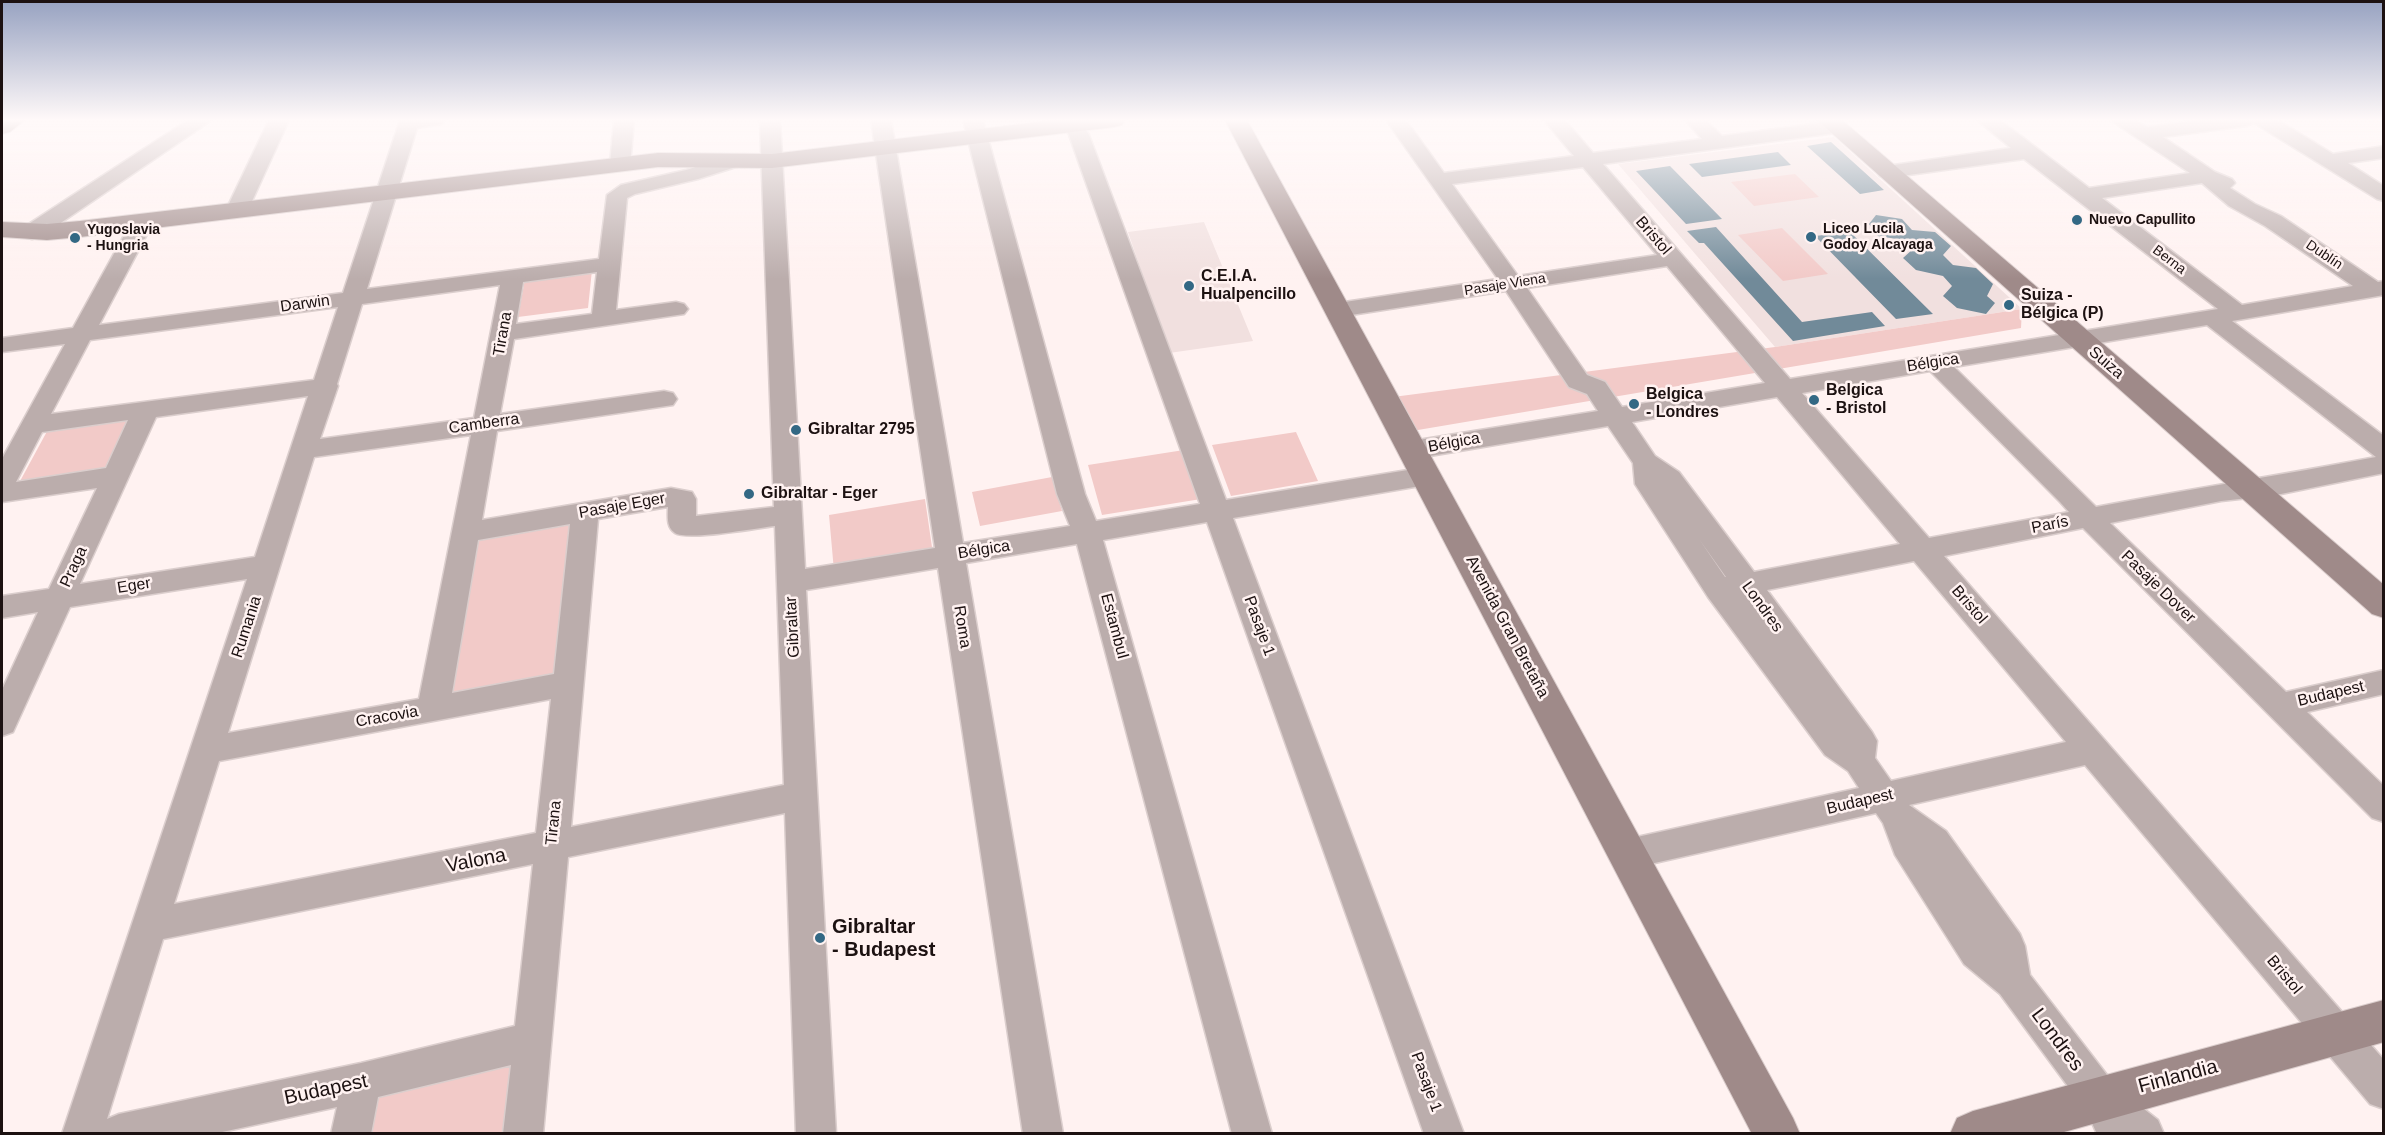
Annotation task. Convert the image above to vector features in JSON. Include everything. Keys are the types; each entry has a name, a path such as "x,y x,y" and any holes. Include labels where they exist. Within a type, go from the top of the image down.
{"street":[{"path":"32,232 122,173"},
{"path":"237,210 254,173"},
{"name":"Rumania","path":"82,1134 395,173"},
{"path":"2,230 32,232 143,221 552,173"},
{"path":"603,319 616,198 628,189 697,173"},
{"name":"Gibraltar","path":"773,173 816,1134"},
{"name":"Roma","path":"889,173 1043,1134"},
{"name":"Estambul","path":"987,173 1071,494 1097,563 1252,1134"},
{"name":"Pasaje 1","path":"1093,173 1444,1134"},
{"name":"Avenida Gran Bretaña","path":"1264,173 1777,1134"},
{"name":"Londres","path":"1443,173 1521,282 1578,381 1596,388 1616,416 1646,462 1648,484 1732,586 1836,746 1859,761 1892,807 1907,844 1977,952 2013,982 2109,1116 2144,1134"},
{"name":"Londres","path":"1445,173 1448,179"},
{"path":"1448,179 1492,173"},
{"name":"Bristol","path":"1599,173 2384,1090"},
{"name":"Suiza","path":"1888,173 2384,605"},
{"name":"Berna","path":"2055,173 2238,313"},
{"name":"Dublín","path":"2204,173 2211,183 2255,213 2273,221 2379,289"},
{"path":"2344,173 2384,196"},
{"path":"2349,173 2384,196"},
{"path":"2084,195 2208,176"},
{"path":"2,482 143,221"},
{"name":"Pasaje Viena","path":"1338,310 1672,259"},
{"name":"Darwin","path":"2,345 609,264"},
{"name":"Tirana","path":"433,709 513,277"},
{"name":"Bélgica","path":"791,582 1217,511 1616,416 2379,289"},
{"path":"503,333 675,309"},
{"path":"2212,317 2384,450"},
{"name":"Pasaje Dover","path":"1935,363 2070,495 2104,534 2384,808"},
{"path":"32,425 326,386"},
{"name":"Camberra","path":"305,450 664,399"},
{"name":"Praga","path":"2,723 146,410"},
{"name":"París","path":"1732,586 2221,492 2276,486 2384,464"},
{"path":"2,493 116,476"},
{"name":"Pasaje Eger","path":"467,532 671,497 682,499 682,524 686,527 788,515"},
{"name":"Tirana","path":"523,1134 585,513"},
{"name":"Eger","path":"2,607 267,565"},
{"name":"Budapest","path":"2279,706 2384,682"},
{"name":"Cracovia","path":"207,750 568,684"},
{"name":"Budapest","path":"1628,854 1892,807 2092,750"},
{"name":"Valona","path":"150,924 801,796"},
{"name":"Finlandia","path":"1972,1134 2109,1116 2335,1034 2384,1021"},
{"name":"Budapest","path":"119,1134 361,1082 532,1041"},
{"path":"351,1134 361,1082"}],"shaded area":[{"name":"Liceo Lucila Godoy Alcayaga","path":"1626,173 1873,173 2022,309 1775,347"},
{"path":"1795,174 1819,197 1754,206 1731,182"},
{"name":"C.E.I.A. Hualpencillo","path":"1204,222 1253,341 1169,353 1128,232"},
{"path":"1782,228 1828,274 1783,281 1738,235"},
{"path":"592,270 588,308 518,317 525,279"},
{"path":"2022,309 2021,328 1412,431 1393,397 1775,347"},
{"path":"137,412 109,470 19,483 51,424"},
{"path":"1296,432 1318,481 1231,496 1212,445"},
{"path":"1184,450 1201,499 1102,515 1088,465"},
{"path":"1052,477 1062,511 980,526 972,492"},
{"path":"925,499 933,554 834,571 829,515"},
{"path":"578,521 559,678 445,698 476,537"},
{"path":"513,1066 504,1133 368,1134 376,1093"}],"building":[{"path":"1638,173 1677,173 1722,219 1686,224"},
{"path":"1698,173 1732,173 1702,177"},
{"path":"1837,173 1865,173 1884,190 1860,194"},
{"path":"1876,215 1902,219 1912,230 1935,232 1951,246 1943,255 1953,265 1976,268 1993,284 1987,296 1995,303 1986,314 1957,308 1943,296 1952,286 1943,276 1916,270 1903,258 1913,249 1903,240 1878,236 1869,224"},
{"path":"1716,227 1802,322 1872,312 1885,326 1793,341 1704,243 1699,243 1687,231"},
{"path":"1850,232 1933,314 1896,319 1815,236"}],"place":[{"name":"Nuevo Capullito","path":"2077,220"},
{"name":"Liceo Lucila Godoy Alcayaga","path":"1811,237"},
{"name":"Yugoslavia - Hungria","path":"75,238"},
{"name":"C.E.I.A. Hualpencillo","path":"1189,286"},
{"name":"Suiza - Bélgica (P)","path":"2009,305"},
{"name":"Belgica - Bristol","path":"1814,400"},
{"name":"Belgica - Londres","path":"1634,404"},
{"name":"Gibraltar 2795","path":"796,430"},
{"name":"Gibraltar - Eger","path":"749,494"},
{"name":"Gibraltar - Budapest","path":"820,938"}]}
